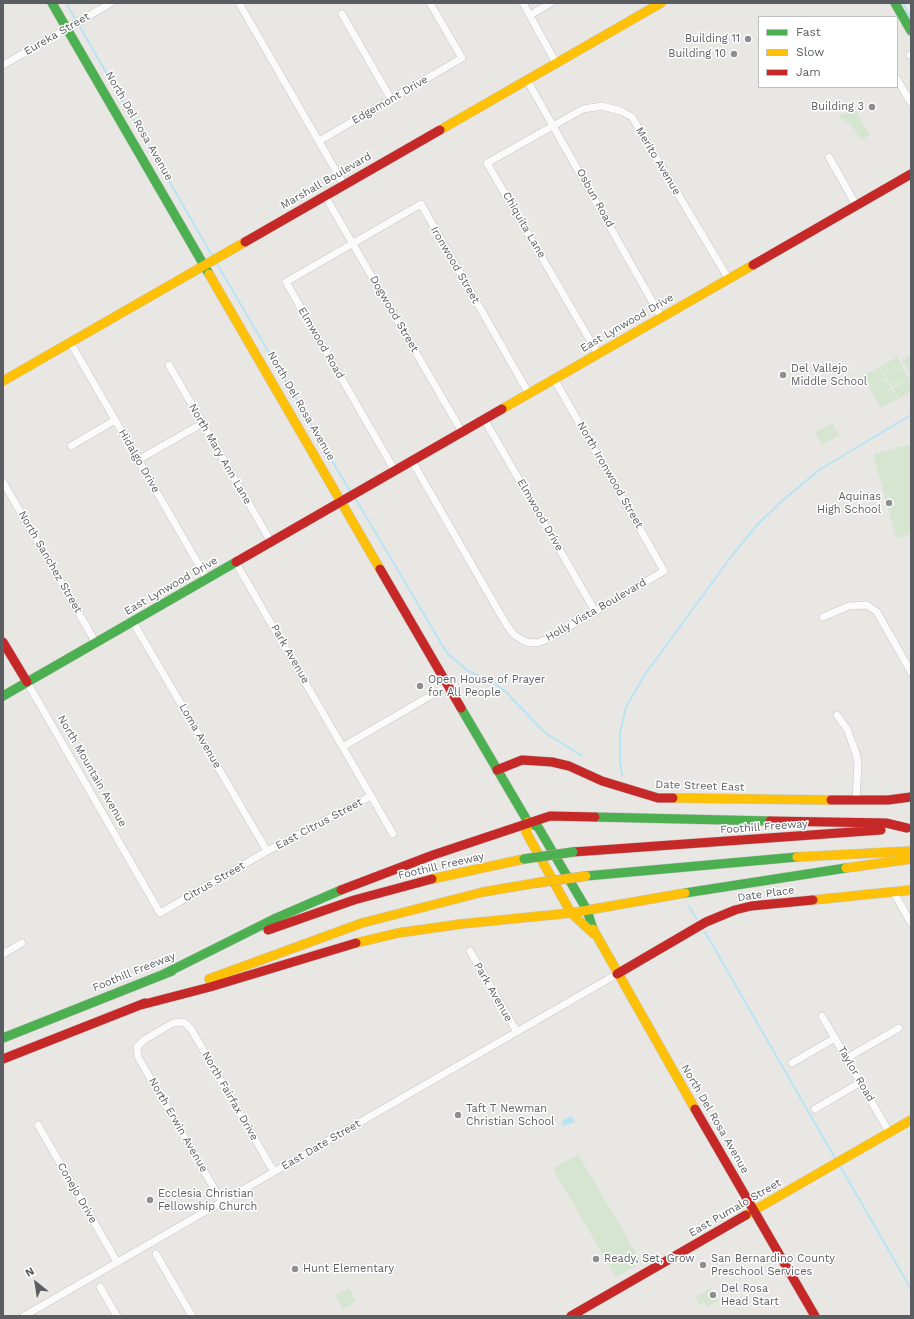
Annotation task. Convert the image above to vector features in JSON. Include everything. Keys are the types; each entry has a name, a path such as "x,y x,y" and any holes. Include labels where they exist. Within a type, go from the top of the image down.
{"main road":[{"name":"North Del Rosa Avenue","path":"52,3 74,24 211,261 342,501 528,822 538,827 587,910 594,934 815,1316"},
{"path":"895,3 911,31"},
{"name":"Marshall Boulevard","path":"3,381 659,4"},
{"name":"East Lynwood Drive","path":"3,696 911,174"},
{"name":"North Mountain Avenue","path":"3,642 27,682"},
{"name":"Date Street East","path":"497,770 522,760 552,762 569,766 602,781 658,798 888,800 911,797"},
{"path":"164,974 274,919 362,881 528,822 550,816 578,815 878,823 909,828"},
{"name":"North Del Rosa Avenue","path":"528,822 526,832 571,913 594,934"},
{"name":"Foothill Freeway","path":"3,1038 164,974 268,930 354,900 449,875 573,852 909,828"},
{"path":"3,1059 137,1006 362,923 483,892 586,876 767,858 911,851"},
{"path":"137,1006 210,987 373,938 461,924 571,913 737,884 911,859"},
{"name":"Date Place","path":"617,974 706,922 735,910 751,906 911,890"},
{"name":"East Pumalo Street","path":"571,1316 911,1120"}],"street":[{"name":"Eureka Street","path":"3,65 111,3"},
{"path":"239,3 344,185"},
{"name":"Edgemont Drive","path":"319,141 462,58 430,3"},
{"path":"523,3 556,63"},
{"path":"530,15 551,3"},
{"path":"342,14 391,99"},
{"name":"Osbun Road","path":"527,80 554,124 662,317"},
{"path":"898,81 911,103"},
{"name":"Merito Avenue","path":"554,124 584,109 596,106 609,107 632,117 728,278"},
{"name":"Chiquita Lane","path":"554,124 488,162 598,354"},
{"path":"829,157 856,205"},
{"name":"Dogwood Street","path":"325,196 462,432"},
{"name":"Ironwood Street","path":"353,244 421,204 529,394"},
{"name":"Elmwood Road","path":"353,244 286,282 395,470"},
{"name":"Hidalgo Drive","path":"70,342 207,579"},
{"name":"North Mary Ann Lane","path":"169,365 271,542"},
{"name":"North Ironwood Street","path":"554,379 664,571"},
{"name":"Elmwood Drive","path":"484,419 595,611"},
{"path":"71,446 115,420"},
{"path":"138,460 202,423"},
{"name":"Holly Vista Boulevard","path":"412,461 506,624 514,635 526,642 537,643 548,639 664,571"},
{"name":"North Sanchez Street","path":"3,482 96,643"},
{"name":"Park Avenue","path":"236,562 344,746 393,834"},
{"path":"823,617 849,606 867,605 877,612 911,672"},
{"name":"Loma Avenue","path":"133,622 267,851"},
{"name":"North Mountain Avenue","path":"27,682 160,913"},
{"path":"344,746 449,685"},
{"path":"837,715 847,729 856,753 858,763 856,800"},
{"name":"East Citrus Street","path":"267,851 371,796"},
{"name":"Citrus Street","path":"160,913 267,851"},
{"path":"893,891 911,924"},
{"path":"3,953 22,943"},
{"name":"Park Avenue","path":"470,951 517,1032"},
{"name":"East Date Street","path":"24,1316 617,974"},
{"name":"Taylor Road","path":"822,1016 890,1132"},
{"name":"North Erwin Avenue","path":"184,1022 173,1023 144,1040 137,1047 138,1057 222,1202"},
{"name":"North Fairfax Drive","path":"184,1022 192,1029 274,1172"},
{"path":"847,1058 899,1028"},
{"path":"792,1063 835,1038"},
{"path":"815,1109 861,1082"},
{"name":"Conejo Drive","path":"38,1125 116,1262"},
{"path":"156,1254 192,1316"},
{"path":"100,1287 118,1316"}],"green space":[{"path":"850,109 853,113 856,111 870,135 861,140 852,126 839,117 840,114 847,113"},
{"path":"911,355 911,375 902,360"},
{"path":"897,357 903,367 886,377 880,367"},
{"path":"879,367 885,377 868,387 862,376"},
{"path":"903,368 909,378 892,387 886,377"},
{"path":"885,378 891,388 875,398 869,387"},
{"path":"909,379 911,391 899,399 893,388"},
{"path":"892,389 898,399 881,408 875,398"},
{"path":"832,423 839,435 822,445 815,433"},
{"path":"911,444 911,534 896,538 873,454"},
{"path":"578,1154 642,1263 616,1277 553,1169"},
{"path":"349,1288 356,1301 343,1309 335,1296"},
{"path":"711,1288 718,1301 708,1307 704,1302 700,1305 695,1297"}],"water":[{"path":"571,1116 575,1122 563,1126 562,1121"}],"waterway":[{"path":"66,3 213,257"},
{"path":"903,3 911,19"},
{"path":"216,262 351,493"},
{"path":"622,775 620,761 620,733 626,707 646,673 733,554 758,524 782,501 819,470 911,415"},
{"path":"355,498 447,653 467,670 495,684 507,693 544,732 582,756"},
{"path":"689,906 697,919"},
{"path":"705,932 835,1158"},
{"path":"840,1166 911,1289"}],"traffic: fast":[{"path":"52,3 209,274"},
{"path":"895,3 911,31"},
{"path":"3,696 236,562"},
{"path":"461,708 528,822 538,827 587,910 593,929"},
{"path":"595,817 770,821"},
{"path":"524,859 573,852"},
{"path":"586,876 797,857"},
{"path":"685,893 846,868"},
{"path":"164,974 274,919 341,890"},
{"path":"3,1038 172,971"}],"traffic: slow":[{"path":"440,130 661,3"},
{"path":"3,381 245,242"},
{"path":"502,409 753,265"},
{"path":"209,274 380,569"},
{"path":"673,798 831,800"},
{"path":"528,822 526,832 571,913 594,934"},
{"path":"797,857 911,851"},
{"path":"432,879 524,859"},
{"path":"846,868 911,859"},
{"path":"536,883 586,876"},
{"path":"209,979 362,923 483,892 536,883"},
{"path":"813,900 911,890"},
{"path":"356,943 398,933 461,924 571,913 685,893"},
{"path":"593,929 695,1109"},
{"path":"746,1215 911,1120"}],"traffic: jam":[{"path":"245,242 440,130"},
{"path":"753,265 911,174"},
{"path":"236,562 502,409"},
{"path":"380,569 461,708"},
{"path":"3,642 27,682"},
{"path":"497,770 522,760 552,762 569,766 602,781 658,798 673,798"},
{"path":"831,800 888,800 911,797"},
{"path":"341,890 433,855 550,816 595,817"},
{"path":"770,821 886,823 907,828"},
{"path":"573,852 881,830"},
{"path":"268,930 354,900 432,879"},
{"path":"617,974 706,922 735,910 751,906 813,900"},
{"path":"137,1006 210,987 356,943"},
{"path":"3,1059 145,1003"},
{"path":"695,1109 815,1316"},
{"path":"571,1316 746,1215"}],"place":[{"name":"Building 11","path":"748,39"},
{"name":"Building 10","path":"734,54"},
{"name":"Building 3","path":"872,107"},
{"name":"Del Vallejo Middle School","path":"783,375"},
{"name":"Aquinas High School","path":"889,503"},
{"name":"Open House of Prayer for All People","path":"420,686"},
{"name":"Taft T Newman Christian School","path":"458,1115"},
{"name":"Ecclesia Christian Fellowship Church","path":"150,1200"},
{"name":"Ready, Set, Grow","path":"596,1259"},
{"name":"San Bernardino County Preschool Services","path":"703,1265"},
{"name":"Hunt Elementary","path":"295,1269"},
{"name":"Del Rosa Head Start","path":"713,1295"}]}
